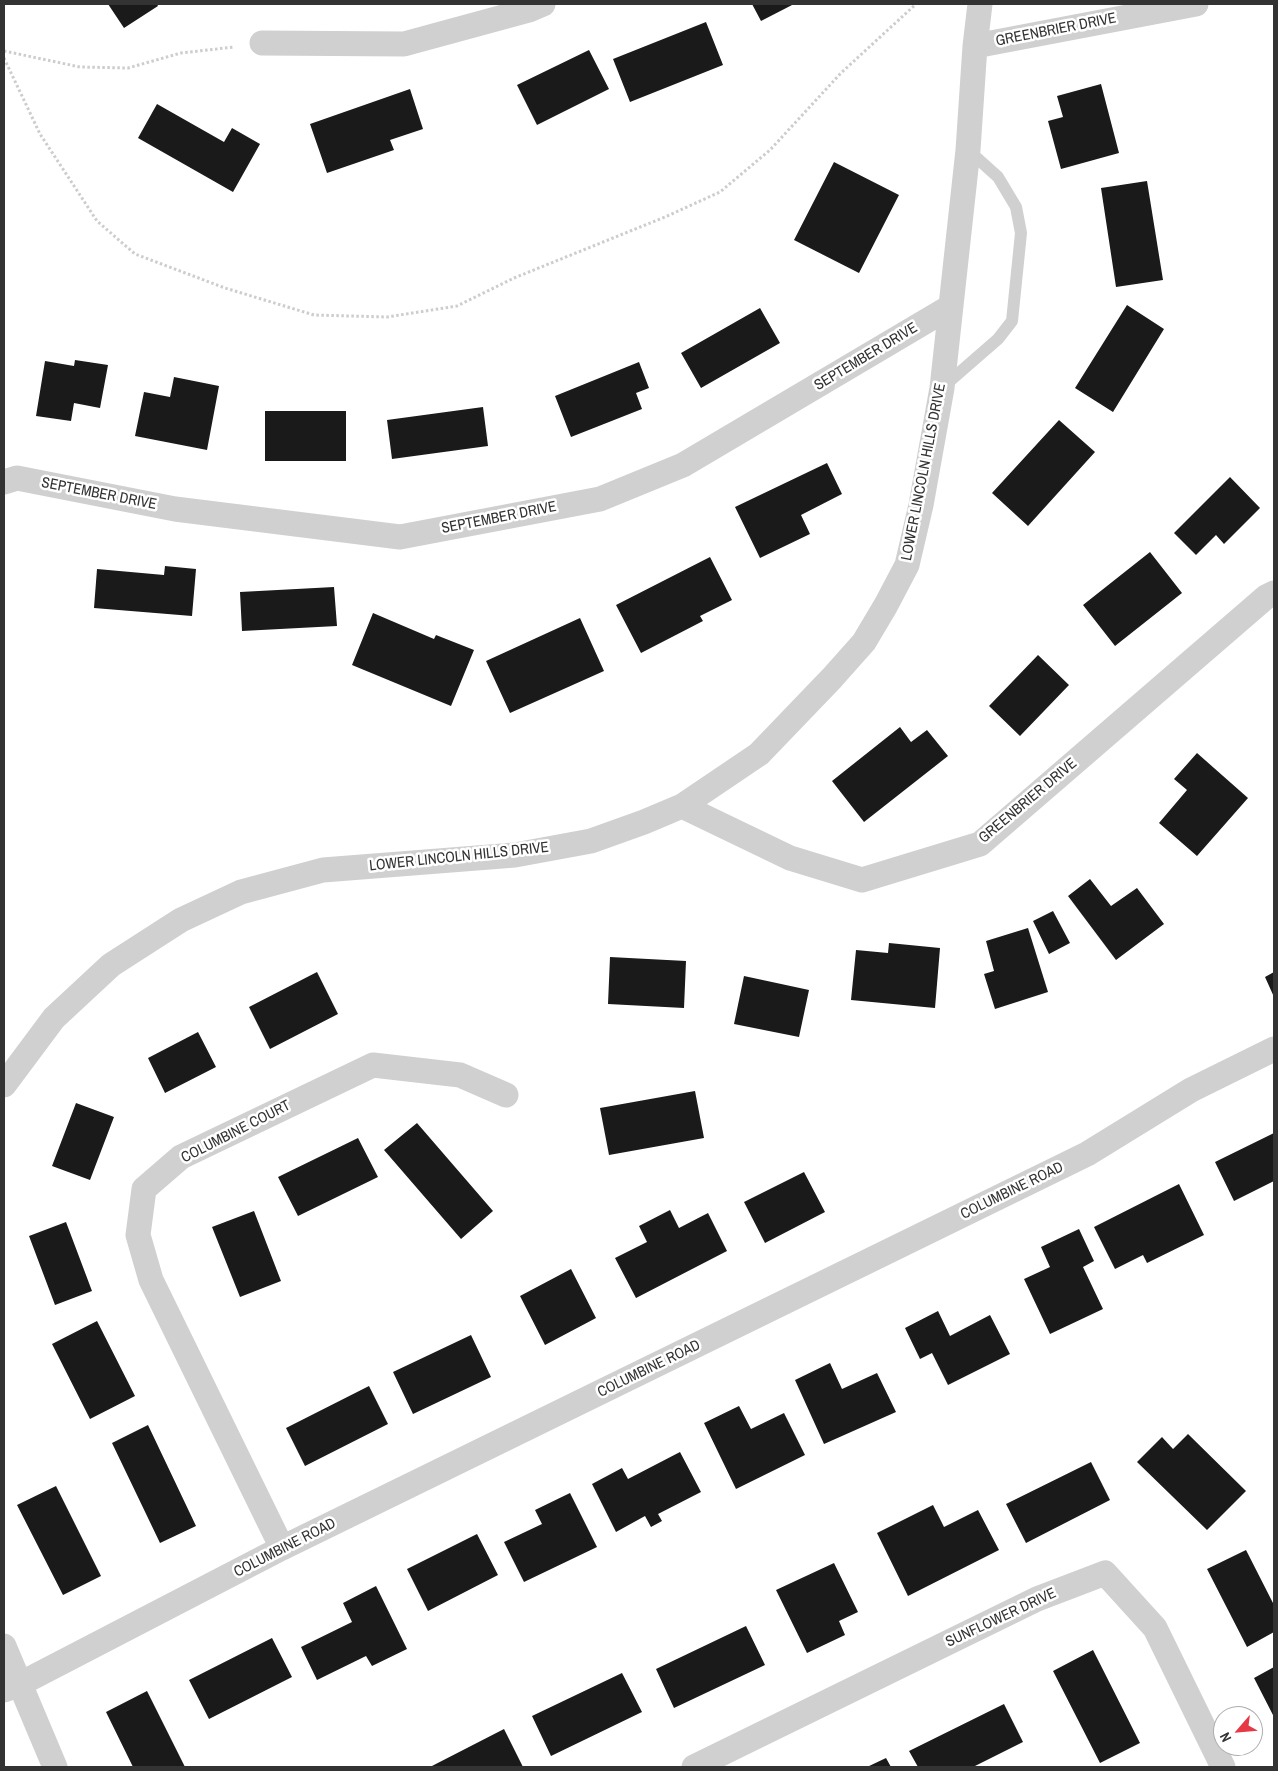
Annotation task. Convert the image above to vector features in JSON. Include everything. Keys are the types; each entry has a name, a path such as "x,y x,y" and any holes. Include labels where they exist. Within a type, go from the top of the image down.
{"street":[{"path":"262,44 404,44 529,10 543,4"},
{"name":"LOWER LINCOLN HILLS DRIVE","path":"4,1085 54,1018 111,965 181,920 241,892 324,870 515,855 591,841 644,822 682,806 759,754 832,678 864,642 907,565 921,505 942,388 968,150 975,46 980,4"},
{"name":"GREENBRIER DRIVE","path":"975,46 1196,4"},
{"name":"SEPTEMBER DRIVE","path":"4,482 17,478 175,509 400,537 600,499 683,465 950,307"},
{"name":"GREENBRIER DRIVE","path":"682,806 790,858 862,880 980,844 1266,597 1274,593"},
{"name":"COLUMBINE ROAD","path":"12,1687 282,1548 1087,1154 1191,1090 1274,1049"},
{"name":"COLUMBINE COURT","path":"282,1548 151,1280 138,1235 144,1189 182,1157 374,1065 460,1075 506,1095"},
{"name":"SUNFLOWER DRIVE","path":"694,1767 1037,1599 1105,1573 1155,1628 1223,1767"},
{"path":"4,1646 12,1687 55,1767"}],"lane":[{"path":"942,388 998,339 1012,321 1021,232 1016,207 998,177 968,150"}],"path":[{"path":"4,58 40,134 97,221 135,254 225,288 314,315 386,317 457,306 514,278 665,217 720,192 770,150 841,73 916,4"},
{"path":"4,51 80,67 128,68 181,53 262,44"}],"building":[{"path":"108,4 157,4 158,6 124,28"},
{"path":"752,4 794,4 761,21"},
{"path":"706,22 723,65 630,102 613,59"},
{"path":"589,50 609,89 537,125 517,85"},
{"path":"1101,84 1119,153 1061,169 1048,121 1063,117 1057,96"},
{"path":"410,89 423,129 390,140 394,150 327,173 310,124"},
{"path":"157,104 224,142 232,128 260,144 233,192 138,138"},
{"path":"834,162 899,195 859,273 794,240"},
{"path":"1147,181 1163,280 1116,287 1101,188"},
{"path":"1127,305 1164,329 1113,412 1075,388"},
{"path":"760,308 780,343 701,388 681,353"},
{"path":"75,360 108,365 100,408 74,403 71,421 36,416 45,361 74,366"},
{"path":"639,362 649,388 636,393 642,409 571,437 555,396"},
{"path":"174,377 219,386 207,450 135,436 144,392 170,397"},
{"path":"483,407 488,446 392,459 387,420"},
{"path":"265,411 346,411 346,461 265,461"},
{"path":"1059,420 1095,452 1028,526 992,493"},
{"path":"827,463 842,494 801,515 810,534 760,558 735,507"},
{"path":"1230,477 1260,508 1224,544 1216,535 1196,555 1174,533"},
{"path":"1150,552 1182,593 1115,646 1083,605"},
{"path":"710,557 732,600 700,616 703,621 641,653 616,605"},
{"path":"165,566 196,569 192,616 94,608 97,569 164,575"},
{"path":"334,587 337,626 242,631 240,592"},
{"path":"373,613 434,639 436,635 474,650 451,706 352,665"},
{"path":"580,618 604,671 510,713 486,661"},
{"path":"1038,655 1069,685 1020,736 989,706"},
{"path":"900,727 911,742 927,730 948,756 864,822 832,781"},
{"path":"1197,753 1248,798 1197,856 1159,823 1187,790 1174,779"},
{"path":"1090,879 1111,906 1137,888 1164,924 1116,960 1068,896"},
{"path":"1053,911 1070,943 1049,954 1033,921"},
{"path":"1028,928 1048,992 995,1009 984,974 994,971 986,941"},
{"path":"889,943 940,948 935,1008 851,1000 856,950 888,953"},
{"path":"610,957 686,961 684,1008 608,1004"},
{"path":"317,972 338,1014 270,1049 249,1007"},
{"path":"1274,972 1274,997 1265,977"},
{"path":"744,976 809,990 799,1037 734,1024"},
{"path":"198,1032 216,1067 165,1093 148,1058"},
{"path":"695,1091 704,1138 609,1155 600,1108"},
{"path":"76,1103 114,1117 90,1180 52,1166"},
{"path":"417,1123 493,1211 461,1239 384,1150"},
{"path":"1274,1133 1274,1181 1234,1201 1215,1162"},
{"path":"358,1138 378,1177 298,1216 278,1177"},
{"path":"804,1172 825,1212 765,1243 744,1202"},
{"path":"1179,1184 1204,1235 1147,1263 1143,1255 1115,1269 1094,1227"},
{"path":"670,1210 679,1228 708,1213 727,1251 636,1298 615,1258 647,1242 639,1226"},
{"path":"254,1211 281,1281 240,1297 212,1227"},
{"path":"66,1222 92,1291 55,1305 29,1236"},
{"path":"1079,1229 1094,1261 1083,1267 1103,1309 1050,1334 1024,1279 1050,1267 1041,1247"},
{"path":"571,1269 596,1318 545,1345 520,1296"},
{"path":"938,1311 950,1336 990,1315 1010,1354 948,1385 932,1353 920,1359 905,1328"},
{"path":"97,1321 135,1396 90,1419 52,1344"},
{"path":"471,1335 491,1377 413,1414 393,1372"},
{"path":"830,1363 842,1389 877,1373 896,1412 824,1444 795,1380"},
{"path":"369,1386 388,1424 305,1466 286,1428"},
{"path":"739,1406 751,1429 784,1413 805,1455 736,1489 704,1423"},
{"path":"148,1425 196,1526 160,1543 112,1443"},
{"path":"1188,1434 1246,1491 1207,1530 1137,1462 1162,1437 1173,1449"},
{"path":"680,1452 701,1492 658,1514 662,1521 651,1527 645,1516 616,1532 592,1484 622,1468 628,1479"},
{"path":"1091,1462 1110,1500 1026,1543 1006,1504"},
{"path":"56,1486 101,1576 63,1595 17,1505"},
{"path":"570,1493 597,1547 524,1582 504,1542 542,1524 535,1510"},
{"path":"933,1505 944,1527 978,1510 999,1550 908,1596 877,1533"},
{"path":"477,1534 498,1575 428,1611 407,1569"},
{"path":"1246,1550 1274,1605 1274,1632 1247,1647 1207,1569"},
{"path":"834,1563 858,1612 839,1621 845,1635 807,1653 776,1590"},
{"path":"376,1586 407,1649 372,1666 366,1656 317,1680 301,1647 352,1622 343,1603"},
{"path":"746,1626 765,1665 674,1708 656,1669"},
{"path":"272,1638 292,1677 209,1719 189,1680"},
{"path":"1093,1650 1140,1743 1100,1763 1053,1671"},
{"path":"1274,1667 1274,1717 1254,1678"},
{"path":"622,1673 642,1712 551,1756 532,1716"},
{"path":"147,1691 185,1767 133,1767 106,1712"},
{"path":"1004,1704 1023,1742 973,1767 918,1767 909,1751"},
{"path":"504,1729 523,1767 430,1767"},
{"path":"886,1758 891,1767 867,1767"}]}
